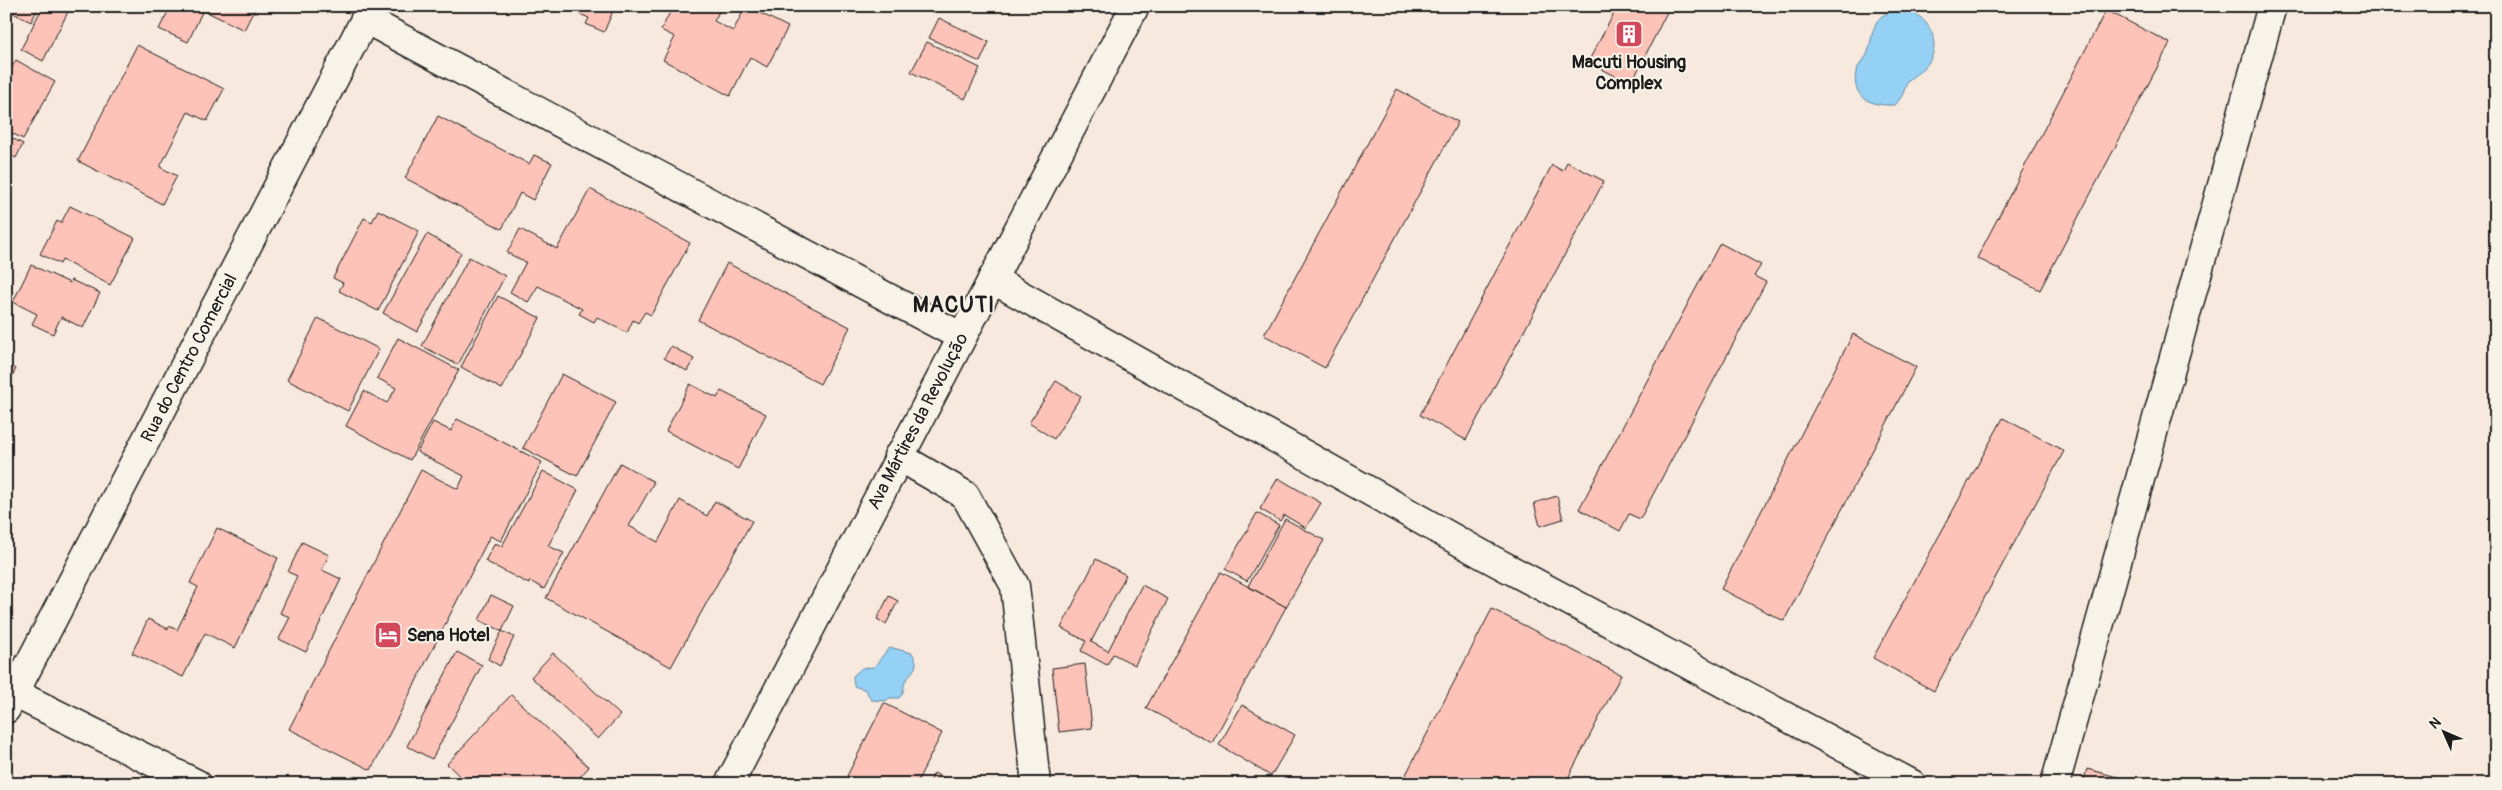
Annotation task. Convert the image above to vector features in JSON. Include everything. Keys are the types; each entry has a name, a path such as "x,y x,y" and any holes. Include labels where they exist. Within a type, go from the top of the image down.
{"street":[{"name":"Ava Mártires da Revolução","path":"729,784 898,456 1135,6"},
{"path":"2055,784 2272,6"},
{"path":"369,13 962,337"},
{"name":"Rua do Centro Comercial","path":"9,697 369,13"},
{"path":"992,279 1486,556 1912,784"},
{"path":"898,456 965,495 1015,586 1036,784"},
{"path":"9,697 197,784"}],"water":[{"path":"1908,10 1923,20 1932,34 1934,50 1931,58 1924,68 1908,81 1902,96 1895,105 1871,102 1860,95 1857,89 1855,81 1857,69 1867,55 1878,20 1888,13"},
{"path":"893,648 912,653 916,661 915,668 906,680 899,698 889,698 886,701 871,700 866,690 854,686 853,676 862,668 874,667 888,649"}],"building":[{"path":"6,6 39,6 31,22 11,12 6,21"},
{"path":"43,6 71,6 43,61 21,49"},
{"path":"171,6 256,6 244,30 203,10 188,42 159,29"},
{"path":"561,6 615,6 604,32 586,24 589,18"},
{"path":"673,6 722,6 714,21 733,31 746,6 788,27 767,67 750,57 730,96 663,60 675,37 661,30"},
{"name":"Macuti Housing Complex","path":"1618,6 1670,6 1631,84 1588,62"},
{"path":"2106,10 2170,43 2040,290 1977,258"},
{"path":"939,18 989,42 980,62 929,38"},
{"path":"927,42 980,68 965,99 911,72"},
{"path":"137,45 224,89 207,121 188,112 160,167 177,176 162,204 78,161"},
{"path":"16,60 55,82 23,139 6,130 6,78"},
{"path":"1397,89 1458,122 1325,368 1264,335"},
{"path":"438,116 529,164 534,155 552,163 533,200 520,193 502,229 405,178"},
{"path":"6,135 23,144 16,158 6,153"},
{"path":"1567,162 1604,181 1466,440 1420,415 1552,165 1563,171"},
{"path":"590,189 690,243 651,315 645,312 638,323 633,320 627,333 597,317 594,322 579,314 582,309 538,286 528,302 510,292 526,262 507,253 520,229 557,249"},
{"path":"70,206 135,238 110,285 62,260 60,264 40,254 57,221 61,223"},
{"path":"378,210 419,231 378,311 339,291 343,283 333,278 364,218 372,222"},
{"path":"427,234 461,253 417,332 383,313"},
{"path":"1720,243 1761,265 1754,276 1766,282 1640,519 1629,514 1620,531 1579,509"},
{"path":"469,257 505,276 458,365 422,346"},
{"path":"727,263 850,327 820,384 698,320"},
{"path":"31,265 70,283 71,280 100,293 83,328 61,317 53,334 32,324 37,314 13,302"},
{"path":"498,296 540,318 502,389 461,367"},
{"path":"318,318 379,349 348,411 287,380"},
{"path":"1853,334 1916,367 1784,621 1721,589"},
{"path":"398,338 459,370 410,460 346,426 364,391 387,403 396,388 377,378"},
{"path":"671,346 694,359 687,371 664,358"},
{"path":"6,364 16,369 6,388"},
{"path":"562,374 616,402 577,476 523,448"},
{"path":"1056,381 1081,396 1054,439 1029,423"},
{"path":"690,384 717,398 721,391 766,414 738,469 666,431"},
{"path":"2003,418 2064,451 1934,691 1873,658"},
{"name":"Sena Hotel","path":"457,419 542,462 501,541 490,536 371,770 289,729 421,470 458,489 464,476 417,452 433,422 451,431"},
{"path":"620,463 654,482 629,526 658,542 680,500 707,516 715,501 752,521 671,667 546,598"},
{"path":"543,471 578,490 548,546 564,553 544,589 530,581 529,584 485,561 495,543 502,546"},
{"path":"1278,478 1321,503 1306,528 1284,515 1280,521 1260,509"},
{"path":"1557,496 1563,519 1540,526 1534,503"},
{"path":"1257,513 1279,525 1247,581 1225,569"},
{"path":"1285,519 1324,540 1286,607 1248,586"},
{"path":"217,528 278,558 235,648 205,633 183,677 132,653 148,619 168,629 169,626 177,630 198,587 190,583"},
{"path":"302,542 329,555 322,570 341,579 306,652 279,639 290,617 280,613 297,576 288,572"},
{"path":"1096,559 1126,575 1091,642 1108,651 1142,585 1168,599 1135,665 1113,654 1107,665 1081,651 1086,641 1061,628"},
{"path":"1221,572 1286,607 1212,743 1146,708"},
{"path":"491,595 514,606 502,631 479,620"},
{"path":"889,596 898,601 886,624 877,619"},
{"path":"1492,609 1621,675 1565,784 1401,784"},
{"path":"502,631 514,637 500,666 488,659"},
{"path":"457,652 482,665 432,759 407,746"},
{"path":"553,653 620,715 598,739 531,677"},
{"path":"1085,664 1092,728 1059,732 1052,668"},
{"path":"511,695 589,767 573,784 468,784 447,764"},
{"path":"884,703 942,733 916,784 863,784 847,776"},
{"path":"1242,705 1295,735 1271,776 1219,745"},
{"path":"2087,769 2144,784 2083,784"},
{"path":"934,773 948,780 946,784 929,784"}],"place":[{"name":"Macuti Housing Complex","path":"1629,34"},
{"name":"Sena Hotel","path":"388,635"}],"district":[{"name":"MACUTI","path":"954,304"}]}
